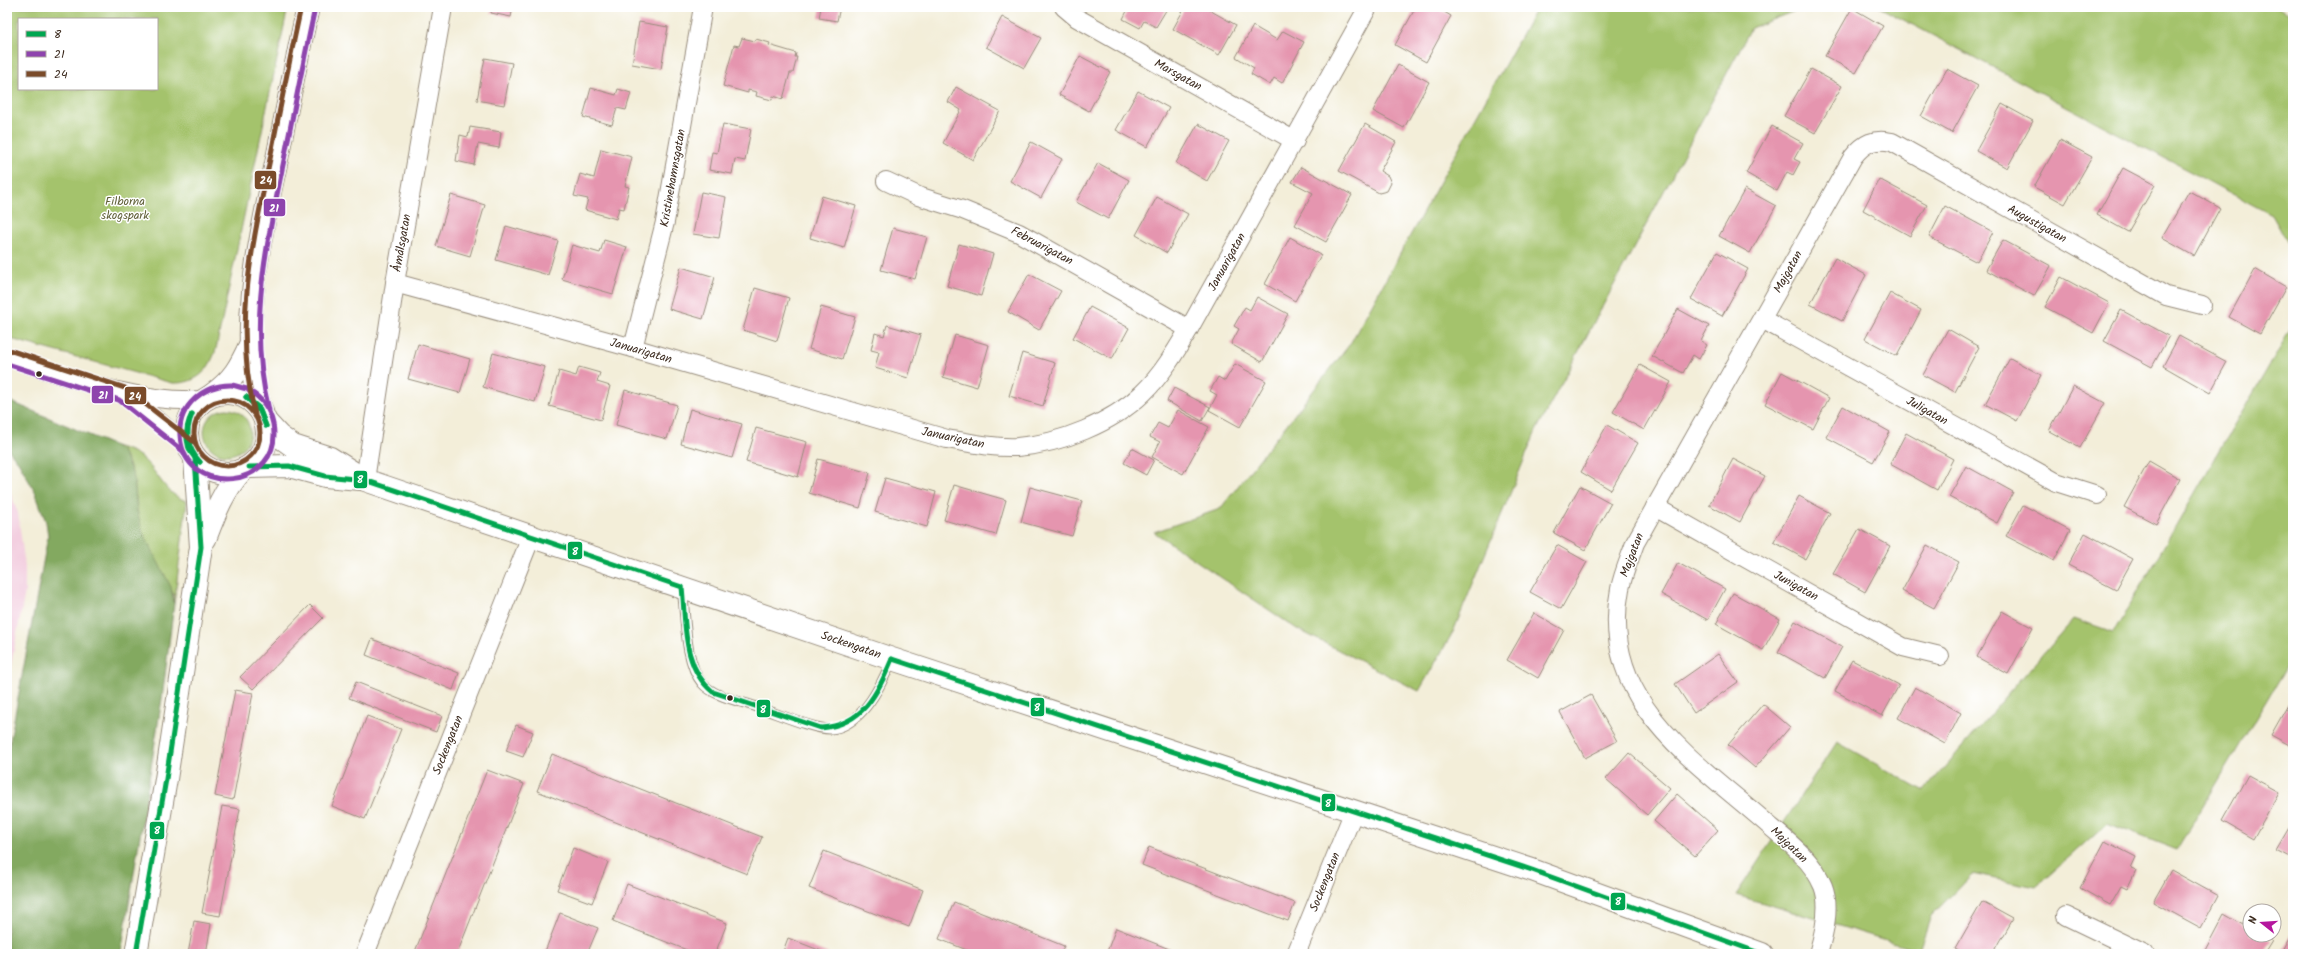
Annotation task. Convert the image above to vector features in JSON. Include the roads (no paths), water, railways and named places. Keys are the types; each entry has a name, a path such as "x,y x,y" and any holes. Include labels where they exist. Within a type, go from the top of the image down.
{"street":[{"path":"136,954 166,779 202,548 220,499 231,482 263,452 267,438 264,417 256,395 251,343 258,260 308,7"},
{"name":"Åmålsgatan","path":"365,480 395,283 443,7"},
{"name":"Kristinehamnsgatan","path":"633,348 666,222 703,7"},
{"name":"Marsgatan","path":"1064,7 1077,18 1295,141"},
{"name":"Januarigatan","path":"395,283 633,348 947,439 970,443 1017,447 1039,444 1069,435 1096,424 1128,405 1156,379 1189,329 1295,141 1368,7"},
{"name":"Augustigatan","path":"1874,140 1892,142 2166,296 2202,305"},
{"name":"Majgatan","path":"1818,954 1826,921 1826,902 1824,887 1817,874 1792,845 1673,742 1642,706 1627,677 1618,635 1620,590 1635,543 1655,507 1853,158 1860,149 1874,140"},
{"name":"Februarigatan","path":"886,181 918,196 962,210 1019,233 1189,329"},
{"name":"Juligatan","path":"1762,319 2056,482 2097,494"},
{"path":"202,548 192,452 187,437 190,417 207,398 227,384 235,375 251,343"},
{"path":"7,357 122,394 183,401 207,398 228,392 245,396 264,417"},
{"path":"122,394 157,420 192,452 204,466 216,472 230,473 246,469"},
{"name":"Sockengatan","path":"264,417 279,436 293,446 330,458 365,480 892,659 1354,810 1532,870 1762,954"},
{"name":"Sockengatan","path":"246,469 289,466 325,476 365,480"},
{"name":"Junigatan","path":"1655,507 1904,647 1940,656"},
{"name":"Sockengatan","path":"365,954 531,537"},
{"name":"Sockengatan","path":"1296,954 1354,810"},
{"path":"2066,916 2145,954"}],"lane":[{"path":"682,587 690,656 693,667 707,688 730,698 821,728 837,727 851,720 871,702 883,681 892,659"}],"park label":[{"name":"Filborna skogspark","path":"125,208"}]}
